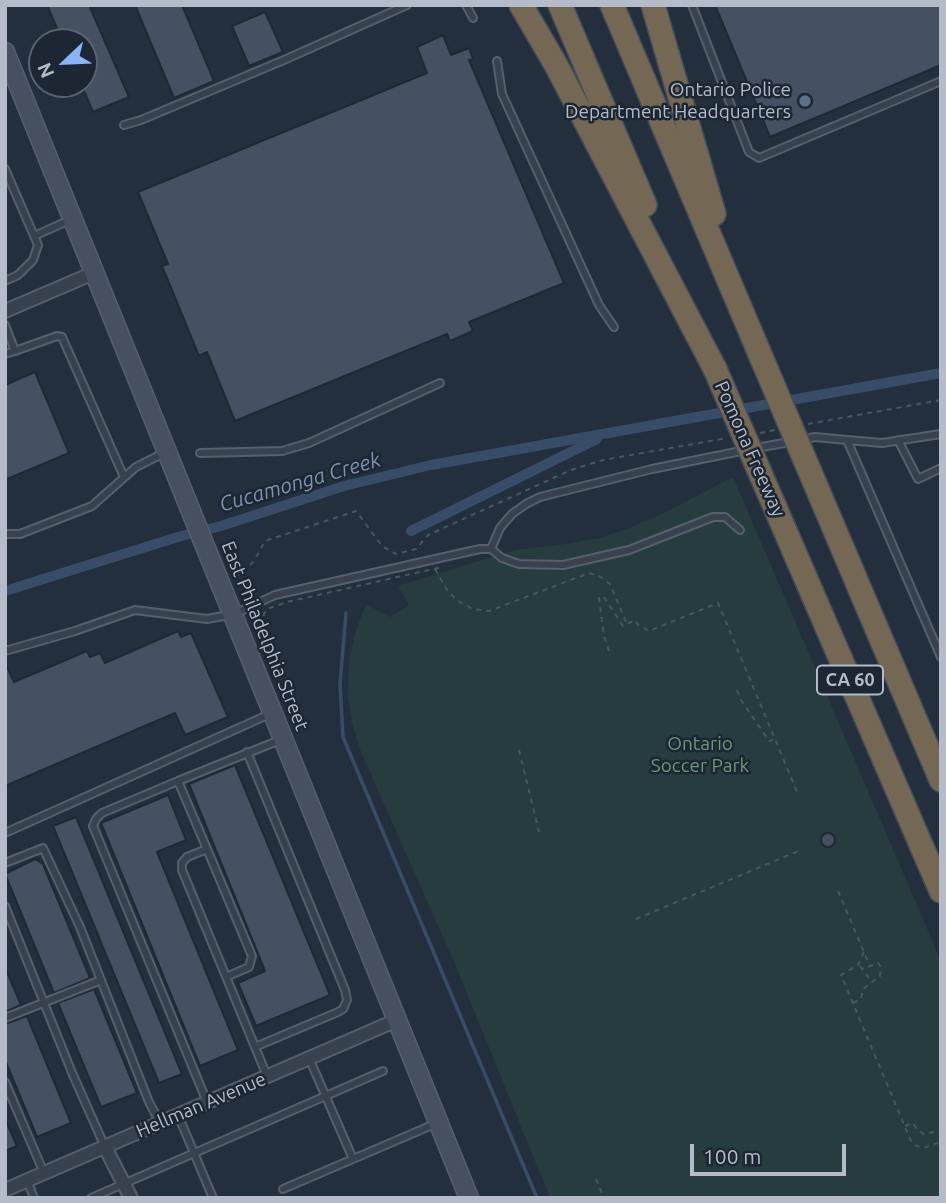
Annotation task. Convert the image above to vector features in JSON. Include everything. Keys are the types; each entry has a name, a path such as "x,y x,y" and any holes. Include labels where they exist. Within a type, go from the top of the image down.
{"highway":[{"path":"521,5 562,76 715,369"},
{"name":"Pomona Freeway","path":"560,5 941,891"},
{"name":"CA 60","path":"612,5 941,780"},
{"path":"653,5 743,315"}],"street":[{"name":"East Philadelphia Street","path":"5,52 469,1198"},
{"path":"5,311 96,272"},
{"name":"Hellman Avenue","path":"5,1190 397,1020"},
{"path":"105,1147 131,1198"}],"lane":[{"path":"124,125 284,60 407,5"},
{"path":"466,5 473,18"},
{"path":"692,5 749,152 759,158 941,81"},
{"path":"496,61 502,94 599,305 614,327"},
{"path":"5,169 38,245 33,260 18,275 5,281"},
{"path":"34,236 74,218"},
{"path":"5,325 15,351"},
{"path":"5,354 57,336 62,337 124,477"},
{"path":"200,453 282,451 309,443 440,383"},
{"path":"491,549 500,528 512,514 540,497 685,461 816,437 882,443 941,434"},
{"path":"847,440 941,657"},
{"path":"898,440 918,479 941,468"},
{"path":"5,534 20,534 92,506 135,467 168,451"},
{"path":"5,651 135,610 207,619 234,614 275,595 471,550 491,549 502,558 519,564 563,565 629,550 713,517 725,517 740,530"},
{"path":"5,833 273,713"},
{"path":"207,1102 93,826 102,813 283,739"},
{"path":"247,752 347,1000 343,1009 338,1012 255,1047"},
{"path":"178,781 252,956 249,967 226,977"},
{"path":"5,863 43,848 80,927 149,1102 160,1122"},
{"path":"207,849 187,857 182,863 182,870 267,1076"},
{"path":"5,906 96,1132 105,1147"},
{"path":"5,1018 101,980"},
{"path":"309,1058 353,1159"},
{"path":"91,1198 383,1071"},
{"path":"5,1082 44,1173"},
{"path":"178,1115 213,1198"},
{"path":"283,1189 439,1122"},
{"path":"27,1180 34,1198"}],"path":[{"path":"263,626 267,609 286,602 442,567"},
{"path":"435,569 457,601 473,609 489,611 589,573 610,584 627,624"},
{"path":"609,651 604,636 599,598 603,596 623,626 635,620 644,629 654,630 718,603 798,794"},
{"path":"737,690 741,701 769,741 775,739"},
{"path":"519,750 539,832"},
{"path":"636,919 801,850"},
{"path":"838,891 870,966"},
{"path":"864,952 858,965 841,975 852,1003 911,1141 918,1147 941,1142"},
{"path":"852,1003 861,999 863,989 880,976 878,963 863,969"},
{"path":"858,965 871,982"},
{"path":"904,1126 913,1123 918,1131 924,1134 939,1130 941,1135"},
{"path":"596,1179 604,1198"}],"green space":[{"name":"Ontario Soccer Park","path":"733,477 941,961 941,1198 550,1198 458,971 361,752 352,723 348,697 349,660 366,604 390,617 409,605 398,586 515,550 600,538 664,513"}],"building":[{"path":"47,5 89,5 129,97 93,112 87,98 98,98 98,28 57,28"},
{"path":"135,5 182,5 214,81 174,98"},
{"name":"Ontario Police Department Headquarters","path":"715,5 941,5 941,65 770,137"},
{"path":"265,12 283,52 249,66 232,26"},
{"path":"443,35 451,55 469,48 473,59 469,60 564,283 469,322 473,331 450,341 447,334 235,421 207,352 199,356 162,266 168,264 138,192 427,73 417,47"},
{"path":"35,372 69,453 5,480 5,385"},
{"path":"178,631 181,637 191,633 228,717 185,735 175,713 5,786 5,663 14,682 87,651 90,657 100,653 105,663"},
{"path":"235,765 330,995 256,1026 238,983 265,971 189,784"},
{"path":"168,795 186,840 157,852 238,1050 200,1066 101,823"},
{"path":"76,817 182,1074 159,1083 53,826"},
{"path":"828,833 833,835 833,845 828,847 823,845 821,840 823,835"},
{"path":"35,859 43,864 90,978 54,993 5,874"},
{"path":"5,967 21,1005 5,1012"},
{"path":"94,989 137,1093 101,1107 58,1003"},
{"path":"27,1016 71,1123 37,1137 5,1060 5,1024"},
{"path":"5,1119 17,1146 5,1151"}],"waterway":[{"name":"Cucamonga Creek","path":"5,591 344,486 431,465 941,373"},
{"name":"Cucamonga Creek","path":"411,531 597,439"},
{"path":"346,613 340,684 343,737 537,1198"}],"place":[{"name":"Ontario Police Department Headquarters","path":"805,101"}]}
